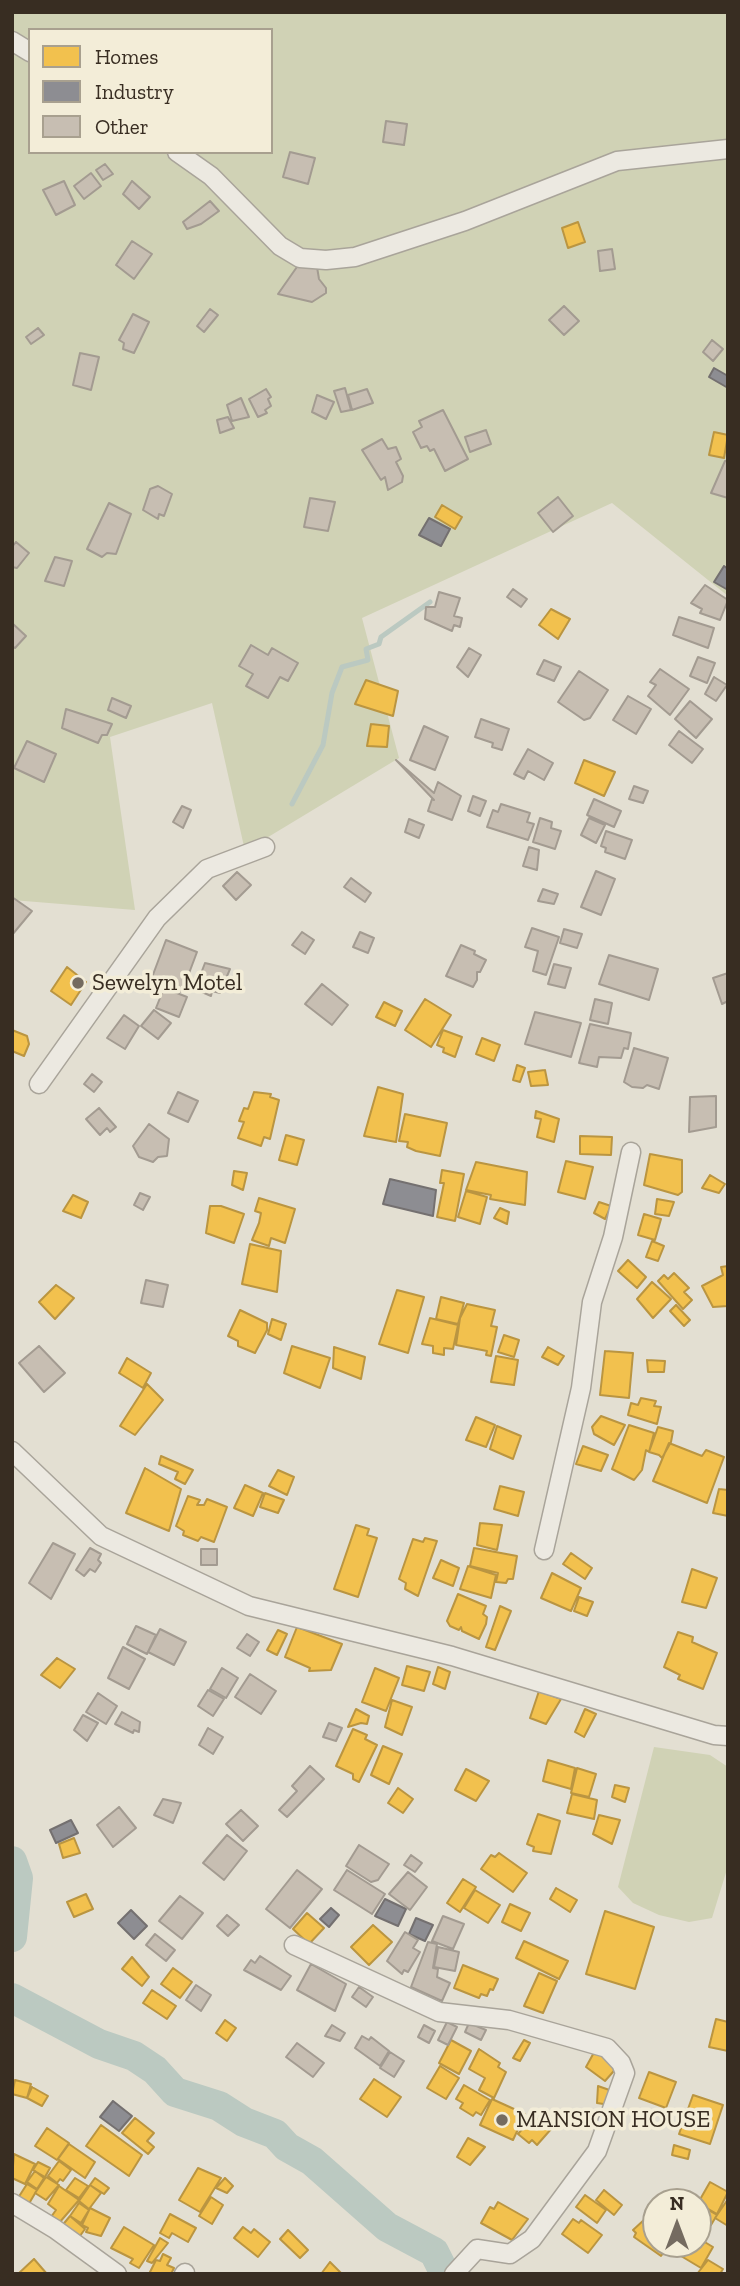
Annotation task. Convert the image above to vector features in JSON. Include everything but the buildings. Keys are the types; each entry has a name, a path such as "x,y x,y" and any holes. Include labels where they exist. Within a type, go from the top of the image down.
{"street":[{"path":"12,41 28,51"},
{"path":"180,154 211,176 280,246 300,258 326,260 355,257 465,220 617,161 728,149"},
{"path":"39,1084 158,918 207,869 265,847"},
{"path":"544,1550 581,1388 592,1302 613,1237 631,1152"},
{"path":"12,1451 101,1536 249,1606 452,1656 714,1735 728,1736"},
{"path":"294,1945 439,2012 509,2020 607,2049 621,2063 625,2073 597,2151 532,2239 510,2254 477,2249 454,2274"},
{"path":"12,2203 55,2228 117,2274"}],"green space":[{"path":"12,12 728,12 728,596 612,503 362,618 399,758 245,851 212,703 110,737 135,910 12,900"},
{"path":"654,1747 710,1755 728,1767 728,1866 712,1918 689,1922 659,1915 633,1903 618,1887"}],"waterway":[{"path":"292,804 323,745 332,693 342,667 368,660 366,649 379,644 381,637 430,602"},
{"path":"12,1861 18,1878 12,1937"},
{"path":"12,1998 99,2044 134,2056 155,2070 175,2092 219,2106 244,2122 275,2134 287,2147 312,2161 387,2227 434,2252 445,2274"}],"place":[{"name":"Sewelyn Motel","path":"78,983"},
{"name":"MANSION HOUSE","path":"502,2120"}]}
